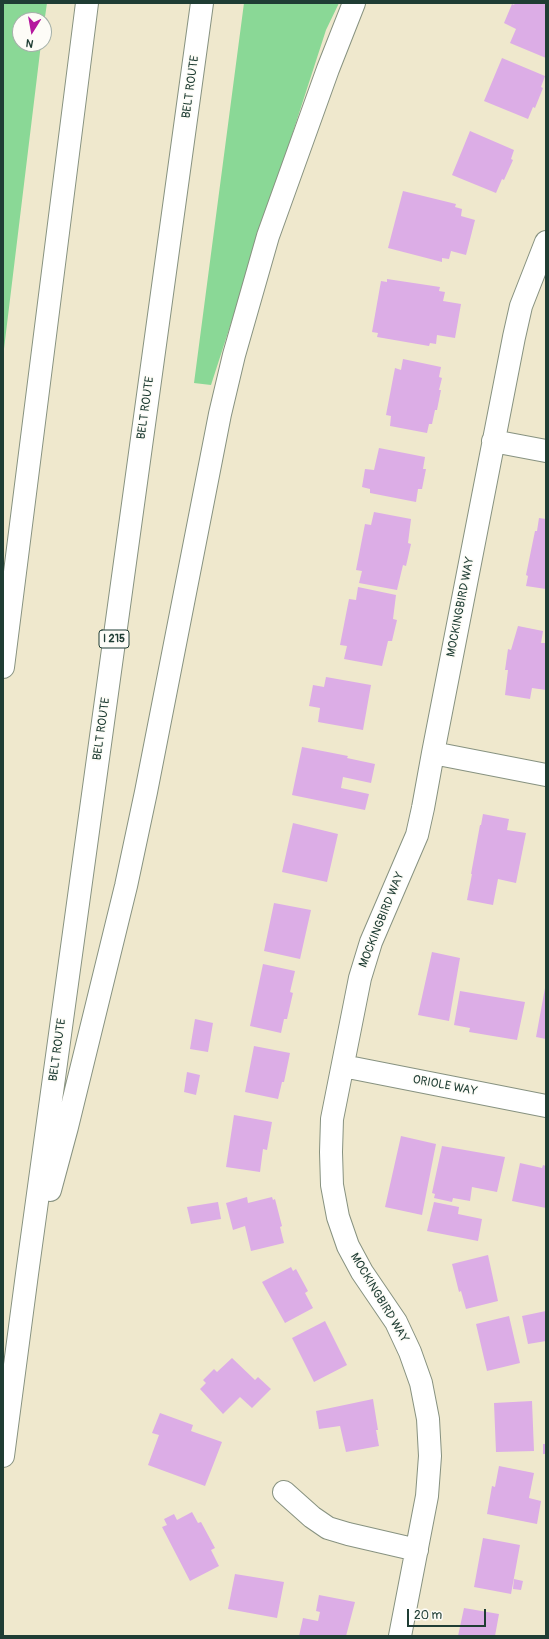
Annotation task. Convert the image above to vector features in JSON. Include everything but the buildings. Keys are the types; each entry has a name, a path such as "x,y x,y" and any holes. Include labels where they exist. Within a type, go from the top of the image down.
{"main road":[{"path":"3,667 87,3"},
{"name":"BELT ROUTE","path":"3,1456 26,1274 202,3"},
{"path":"26,1274 69,1119 124,894 146,792 218,422 234,355 268,236 354,3"},
{"name":"MOCKINGBIRD WAY","path":"400,1636 427,1496 430,1456 428,1419 421,1383 410,1352 396,1322 359,1266 348,1246 338,1217 332,1185 332,1119 360,978 371,942 417,835 424,808 433,753 514,337 521,306 546,242"},
{"path":"493,441 546,451"},
{"path":"433,753 546,775"},
{"name":"ORIOLE WAY","path":"343,1066 546,1106"},
{"path":"284,1492 312,1517 328,1528 417,1550"}],"green space":[{"path":"3,3 47,3 46,12 12,12 12,52 40,52 3,357"},
{"path":"244,3 339,3 326,30 211,385 194,383"}]}
